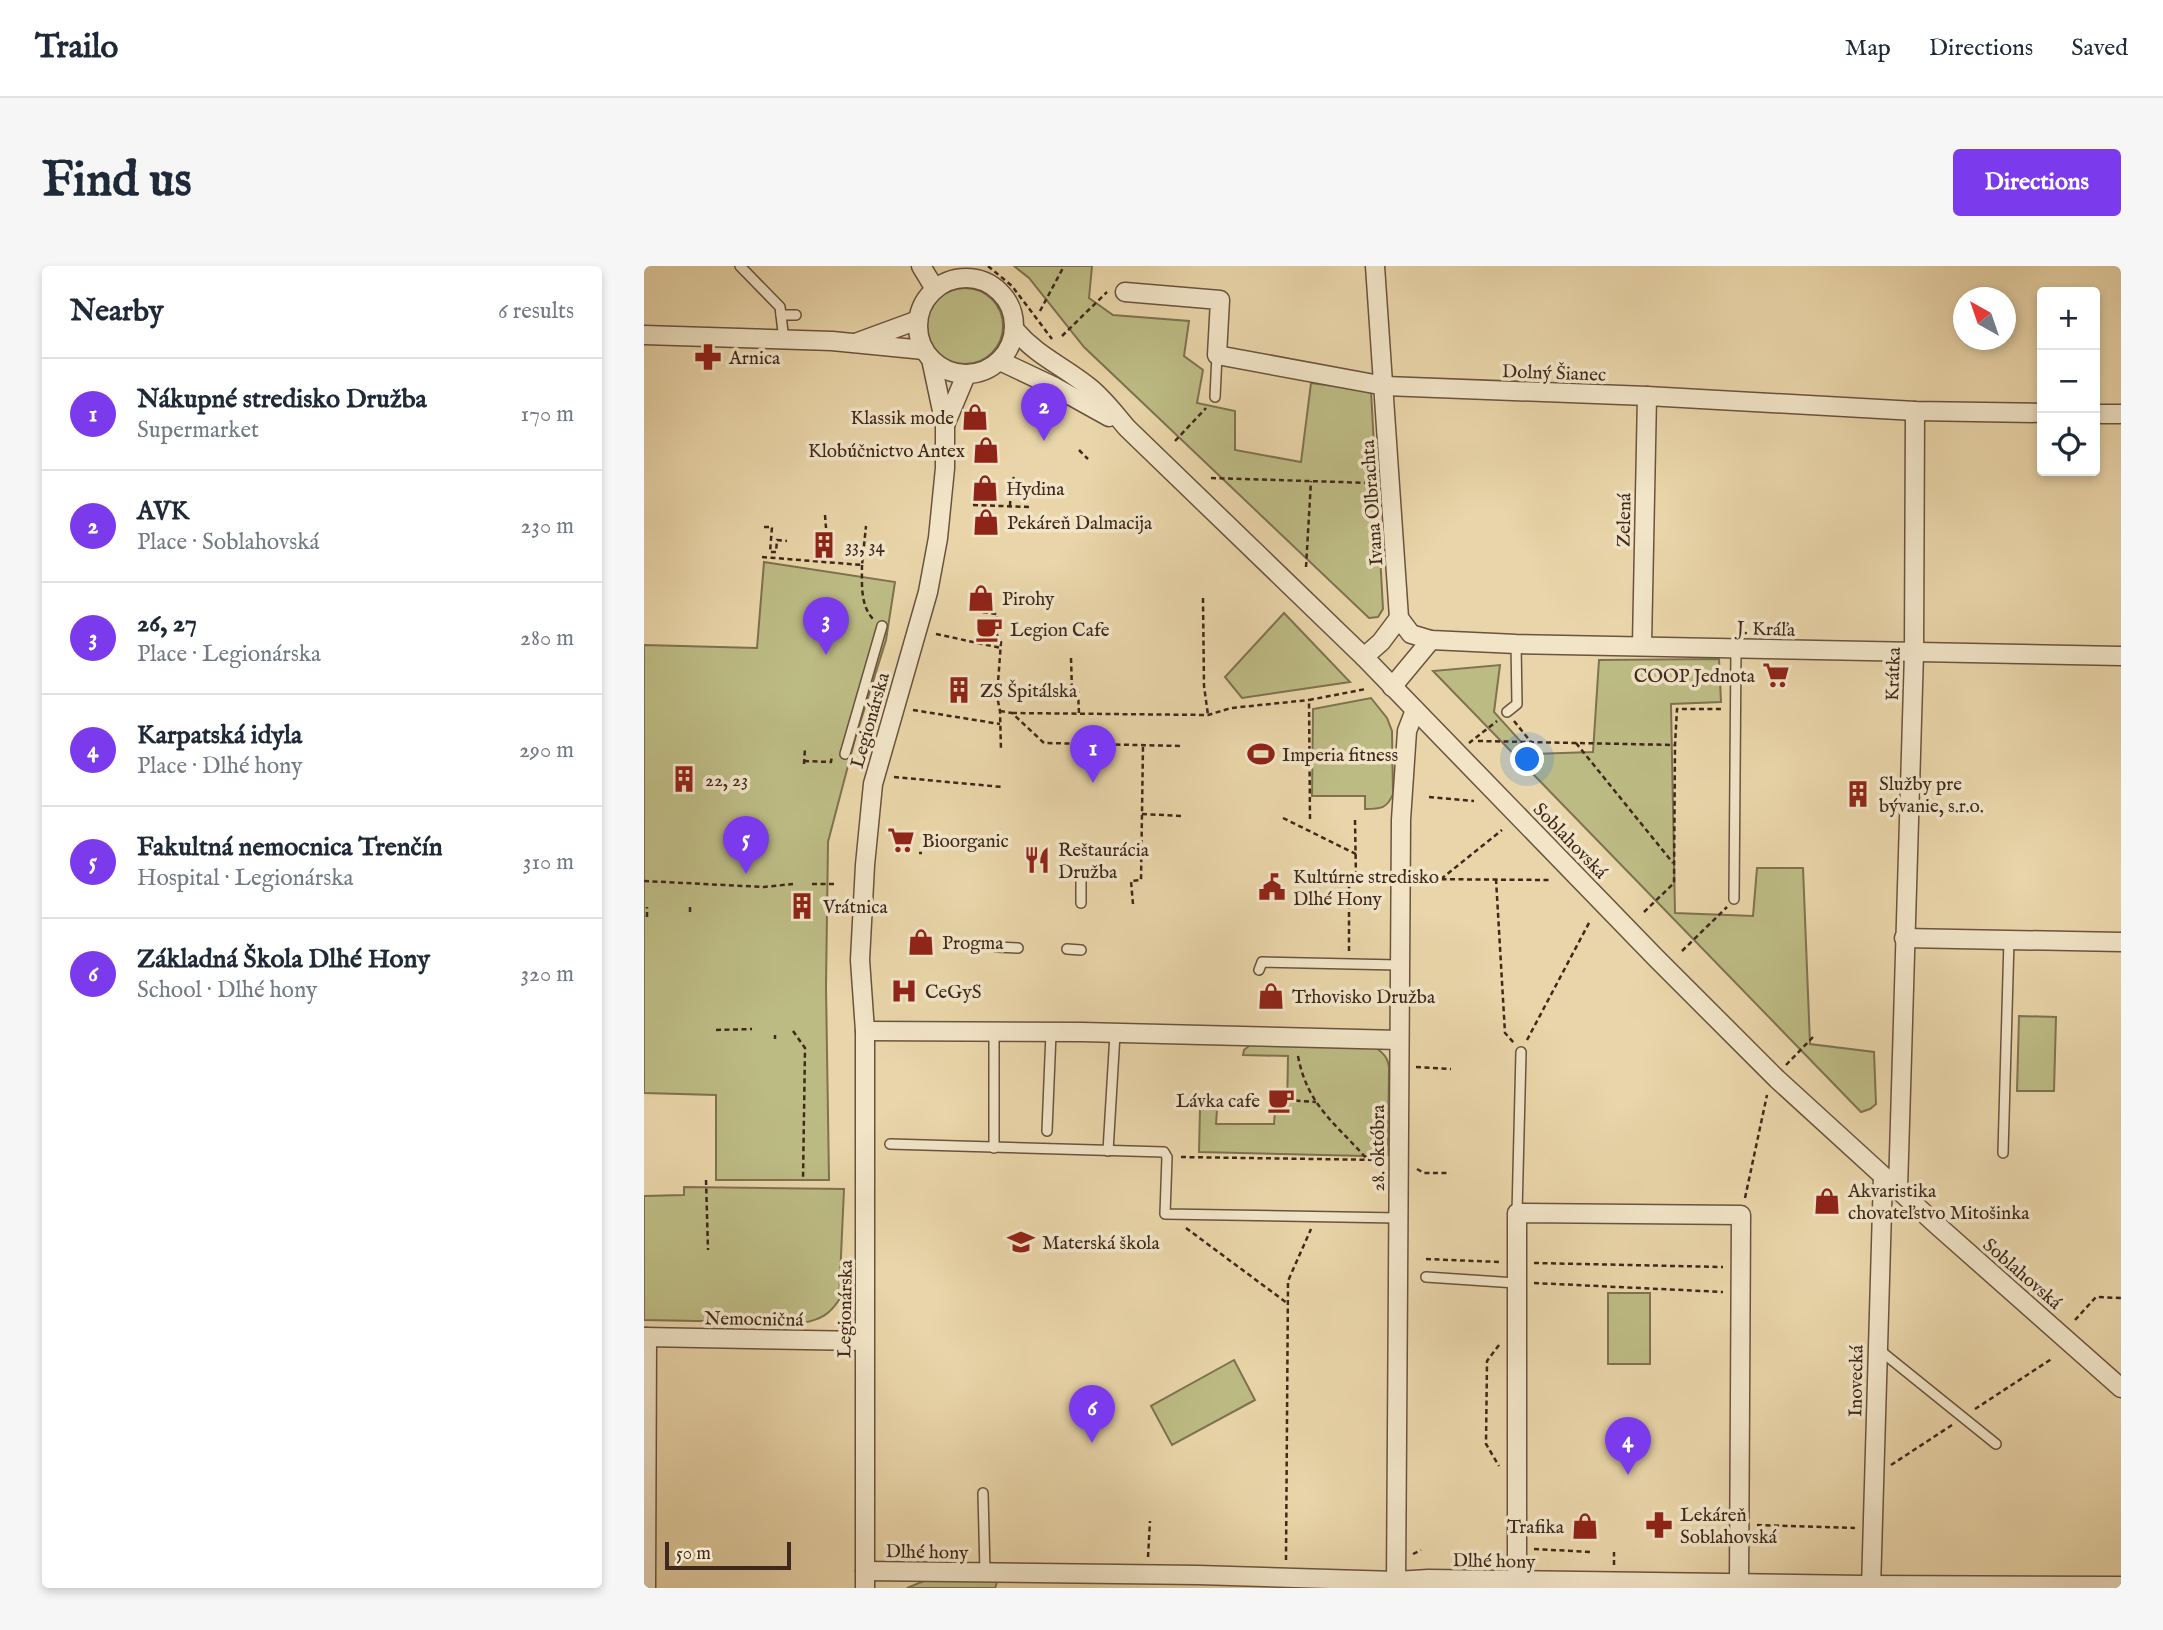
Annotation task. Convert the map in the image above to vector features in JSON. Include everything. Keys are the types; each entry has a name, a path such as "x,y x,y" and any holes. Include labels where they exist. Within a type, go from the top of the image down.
{"street":[{"path":"921,266 935,289"},
{"name":"Ivana Olbrachta","path":"1375,266 1399,618"},
{"path":"644,335 854,343 927,354 947,370 966,374 984,371 1000,361 1012,341 1015,330 1013,314 1007,299 996,288 960,272 956,279 935,289 921,308 918,320 854,343"},
{"path":"1125,292 1220,300 1217,355"},
{"name":"Legionárska","path":"865,1580 864,1031 860,960 865,865 873,784 928,592 938,537 945,468 945,425 927,354 919,335 918,320"},
{"name":"Soblahovská","path":"1015,330 1030,347 1089,387 1111,408 1127,428 1364,657 1665,968 1777,1079 2121,1388"},
{"name":"Dolný Šianec","path":"1217,355 1385,386 1647,396 1914,411 2037,413"},
{"name":"Soblahovská","path":"1000,361 1096,408 1127,428"},
{"name":"Legionárska","path":"945,425 966,374"},
{"name":"Zelená","path":"1642,645 1647,396"},
{"name":"Krátka","path":"1904,938 1914,653 1914,411"},
{"path":"2100,414 2121,415"},
{"path":"1364,657 1381,642 1399,618"},
{"name":"J. Kráľa","path":"1399,618 1410,634 1431,640 2121,656"},
{"path":"1392,687 1431,640"},
{"name":"28. októbra","path":"1396,1584 1401,820 1407,731 1415,710"},
{"path":"1898,1189 1904,938 2121,942"},
{"path":"864,1031 1399,1040"},
{"name":"Inovecká","path":"1871,1587 1883,1176"},
{"path":"1517,1582 1517,1213 1741,1215 1739,1584"},
{"path":"645,1337 646,1588"},
{"name":"Nemocničná","path":"645,1337 864,1341"},
{"name":"Dlhé hony","path":"865,1580 985,1572 1396,1584 1428,1579 1871,1587 2121,1586"}],"lane":[{"path":"740,266 780,307 784,341"},
{"path":"781,315 796,315"},
{"path":"1215,397 1217,355"},
{"path":"845,754 882,626"},
{"path":"1507,712 1517,704 1516,644"},
{"path":"1734,899 1736,648"},
{"path":"1081,877 1081,903"},
{"path":"2003,1153 2009,940"},
{"path":"996,947 1018,948"},
{"path":"1067,950 1081,950"},
{"path":"1259,970 1262,962 1399,965"},
{"path":"994,1032 994,1148"},
{"path":"1047,1131 1051,1033"},
{"path":"1108,1151 1115,1034"},
{"path":"1517,1213 1521,1052"},
{"path":"890,1144 1164,1152 1167,1157 1166,1214 1398,1218"},
{"path":"1426,1277 1516,1283"},
{"path":"1876,1347 1996,1444"},
{"path":"984,1493 985,1572"}],"path":[{"path":"988,266 1012,286 1041,323 1062,358 1066,371"},
{"path":"1040,311 1064,266"},
{"path":"1062,336 1107,292 1125,292"},
{"path":"1175,442 1215,397"},
{"path":"1079,450 1088,458"},
{"path":"1010,506 1014,477"},
{"path":"1211,478 1391,484"},
{"path":"1306,567 1311,481"},
{"path":"972,505 1029,506"},
{"path":"825,515 826,528"},
{"path":"866,526 862,586 867,611 882,626"},
{"path":"764,527 772,527 770,552 776,552 777,540 787,541"},
{"path":"762,557 862,565"},
{"path":"1203,598 1204,686 1208,715"},
{"path":"970,604 974,611 997,614 1000,649 997,696 1001,751"},
{"path":"928,632 1000,649"},
{"path":"1071,658 1072,691"},
{"path":"1000,711 1079,715 1208,715 1231,708 1309,700 1366,690"},
{"path":"1079,691 1079,715"},
{"path":"1309,700 1310,819"},
{"path":"908,709 1000,724"},
{"path":"1644,912 1674,883 1677,709 1737,709"},
{"path":"1467,745 1507,712 1531,742"},
{"path":"1012,713 1044,743 1181,746"},
{"path":"1478,740 1675,745"},
{"path":"1576,743 1674,864"},
{"path":"1133,904 1131,881 1141,880 1143,745"},
{"path":"805,748 804,762 831,762"},
{"path":"891,777 1002,788"},
{"path":"1429,797 1474,801"},
{"path":"1142,814 1183,816"},
{"path":"1283,818 1356,854"},
{"path":"1355,820 1356,878"},
{"path":"1441,879 1502,830"},
{"path":"1349,965 1349,878 1390,880"},
{"path":"1424,878 1550,880"},
{"path":"1496,879 1505,1033 1521,1052 1590,921"},
{"path":"644,881 764,887 793,884"},
{"path":"812,884 835,884"},
{"path":"1682,951 1734,899"},
{"path":"647,907 647,916"},
{"path":"690,907 691,913"},
{"path":"716,1030 752,1029"},
{"path":"793,1031 805,1048 803,1180"},
{"path":"1784,1069 1814,1037"},
{"path":"1297,1046 1304,1077 1316,1102 1332,1124 1369,1160"},
{"path":"1409,1067 1451,1069"},
{"path":"1741,1215 1765,1099"},
{"path":"1287,1100 1316,1102"},
{"path":"1167,1157 1399,1161 1424,1172 1450,1172"},
{"path":"706,1180 708,1250"},
{"path":"1166,1214 1287,1303"},
{"path":"1281,1581 1288,1281 1316,1216"},
{"path":"1426,1259 1741,1268"},
{"path":"1516,1283 1741,1293"},
{"path":"2075,1320 2096,1297 2121,1298"},
{"path":"1516,1323 1487,1361 1486,1444 1516,1494"},
{"path":"1149,1555 1150,1521"},
{"path":"1740,1525 1872,1529"},
{"path":"1516,1548 1592,1552"}],"shaded area":[{"path":"1014,266 1092,266 1089,298 1113,315 1189,321 1184,356 1203,370 1197,403 1235,411 1235,450 1301,462 1311,383 1371,391 1383,609 1378,617 1369,618 1084,347 1029,278"},
{"path":"958,288 972,288 986,294 997,305 1003,326 1000,341 992,353 972,364 958,364 944,358 933,347 927,333 927,319 933,305 944,294"},
{"path":"764,562 895,582 886,640 855,739 828,842 826,987 829,1180 716,1180 716,1095 644,1093 644,645 757,648"},
{"path":"1284,613 1350,682 1242,698 1225,677"},
{"path":"1719,659 1721,702 1671,704 1675,913 1753,916 1757,868 1803,868 1810,1044 1874,1052 1876,1104 1861,1112 1433,671 1500,665 1494,712 1532,754 1593,752 1599,660"},
{"path":"1371,698 1387,718 1392,731 1391,799 1382,807 1365,809 1365,796 1312,796 1313,709"},
{"path":"2019,1016 2056,1017 2054,1091 2017,1091"},
{"path":"1250,1045 1378,1049 1386,1058 1389,1068 1388,1155 1199,1152 1200,1109 1217,1110 1216,1124 1274,1124 1275,1111 1287,1111 1288,1056 1243,1055"},
{"path":"684,1187 844,1189 839,1300 824,1316 803,1323 644,1320 644,1196 684,1195"},
{"path":"1608,1293 1650,1293 1650,1364 1608,1364"},
{"path":"1234,1360 1255,1400 1172,1445 1151,1406"},
{"path":"963,1565 997,1582 995,1588 907,1588"}],"place":[{"name":"Arnica","path":"708,357"},
{"name":"Klassik mode","path":"975,417"},
{"name":"AVK","path":"1044,441"},
{"name":"Klobúčnictvo Antex","path":"986,450"},
{"name":"Hydina","path":"985,488"},
{"name":"Pekáreň Dalmacija","path":"986,522"},
{"name":"33, 34","path":"824,545"},
{"name":"Pirohy","path":"981,598"},
{"name":"Legion Cafe","path":"989,629"},
{"name":"26, 27","path":"826,655"},
{"name":"COOP Jednota","path":"1776,675"},
{"name":"ZS Špitálska","path":"959,690"},
{"name":"Imperia fitness","path":"1261,754"},
{"name":"22, 23","path":"684,779"},
{"name":"Nákupné stredisko Družba","path":"1093,783"},
{"name":"Služby pre bývanie, s.r.o.","path":"1858,794"},
{"name":"Bioorganic","path":"901,840"},
{"name":"Reštaurácia Družba","path":"1037,860"},
{"name":"Fakultná nemocnica Trenčín","path":"746,874"},
{"name":"Kultúrne stredisko Dlhé Hony","path":"1272,887"},
{"name":"Vrátnica","path":"802,906"},
{"name":"Progma","path":"921,942"},
{"name":"CeGyS","path":"904,991"},
{"name":"Trhovisko Družba","path":"1271,996"},
{"name":"Lávka cafe","path":"1281,1100"},
{"name":"Akvaristika chovateľstvo Mitošinka","path":"1827,1201"},
{"name":"Materská škola","path":"1021,1242"},
{"name":"Základná Škola Dlhé Hony","path":"1092,1443"},
{"name":"Karpatská idyla","path":"1628,1475"},
{"name":"Lekáreň Soblahovská","path":"1659,1525"},
{"name":"Trafika","path":"1585,1526"}]}
